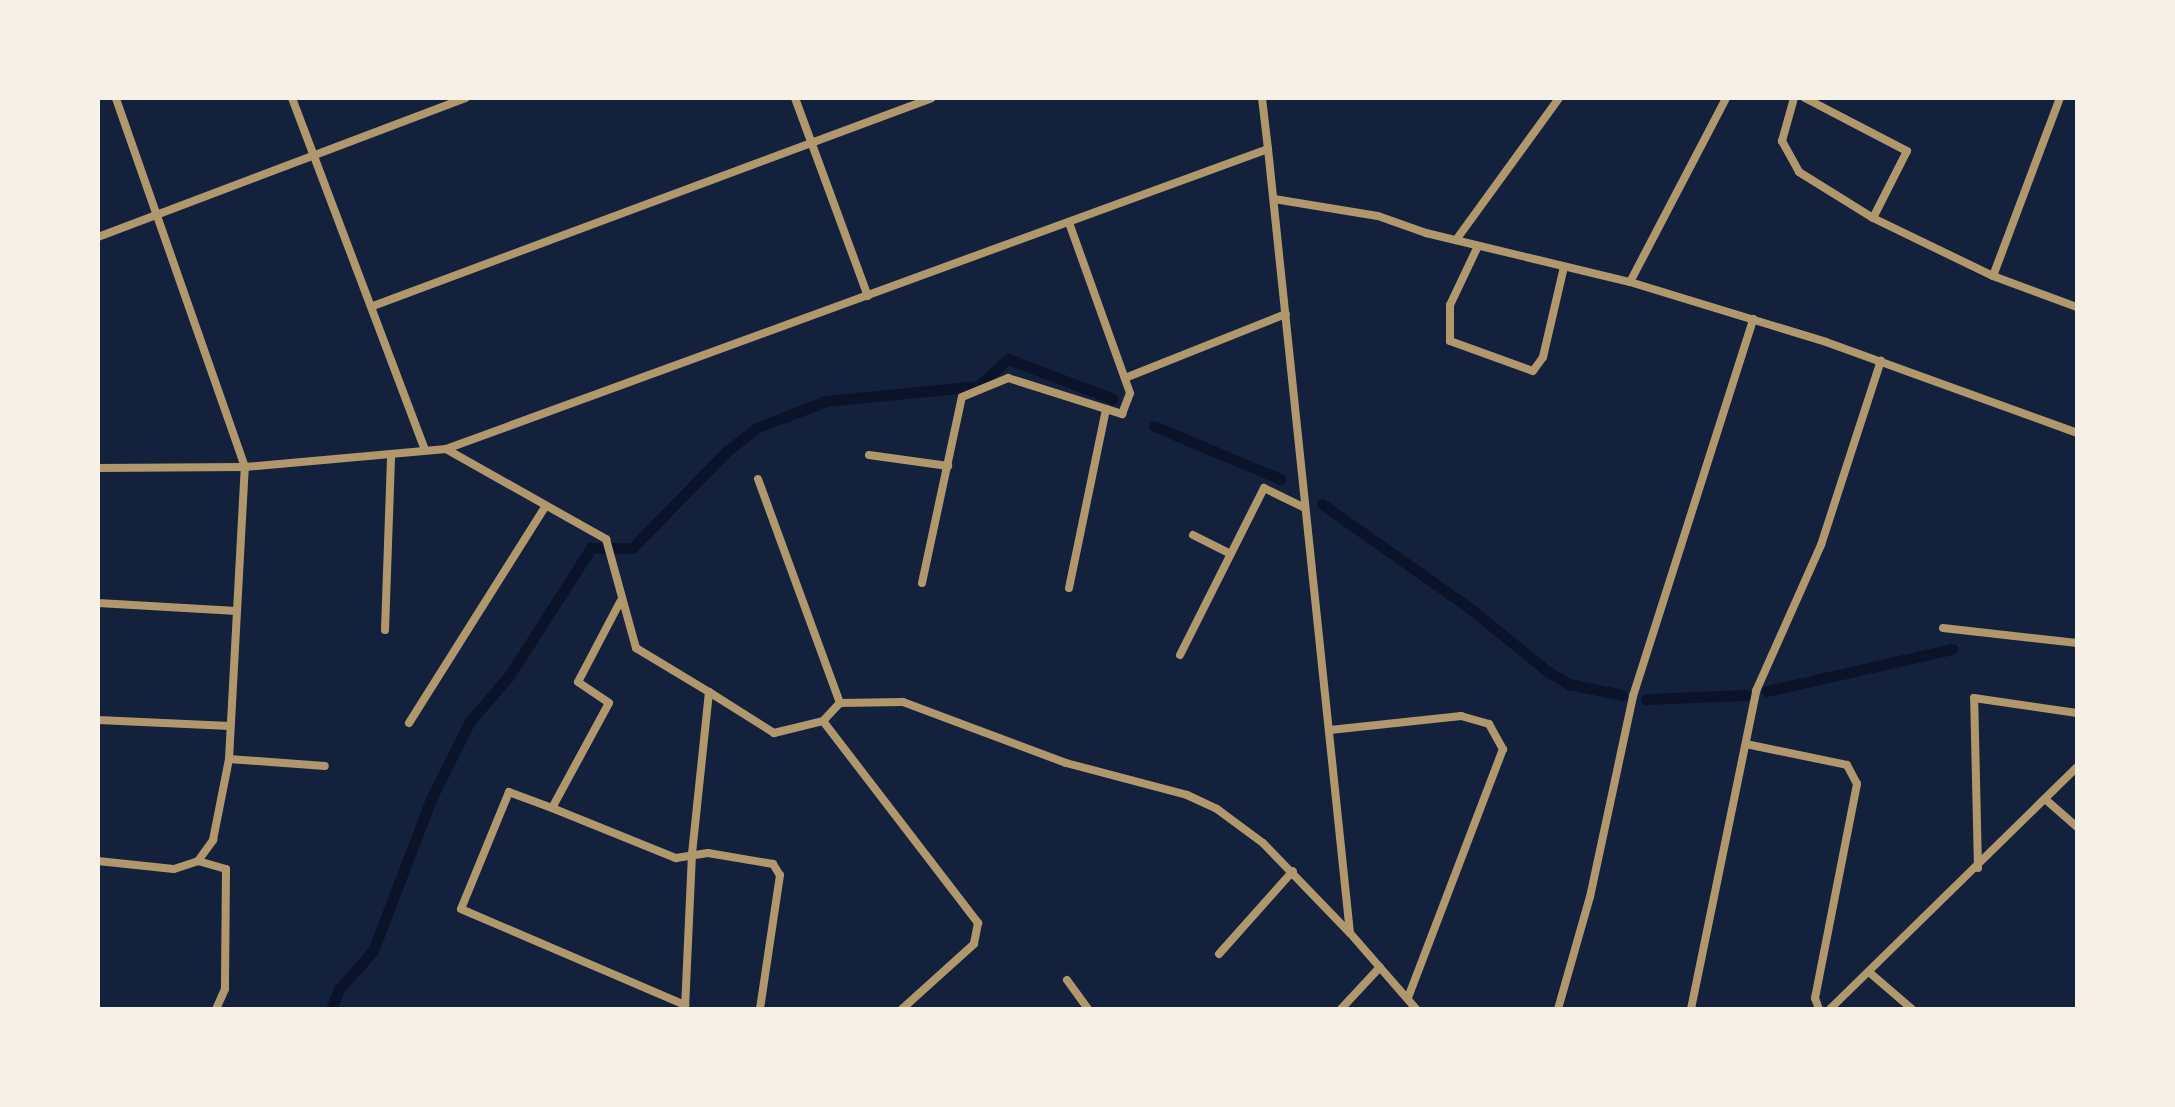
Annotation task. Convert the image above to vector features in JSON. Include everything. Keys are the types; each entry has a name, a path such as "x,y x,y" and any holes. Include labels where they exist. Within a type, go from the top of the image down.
{"street":[{"path":"116,98 245,467 229,759 213,840 198,861"},
{"path":"292,98 425,450"},
{"path":"98,237 466,98"},
{"path":"795,98 868,296"},
{"path":"373,306 932,98"},
{"path":"1262,98 1350,933"},
{"path":"1456,240 1559,98"},
{"path":"1630,282 1726,98"},
{"path":"1794,98 1782,132 1793,166 1873,218 1993,276 2077,307"},
{"path":"1805,98 1907,151 1873,218"},
{"path":"1993,276 2060,98"},
{"path":"98,468 245,467 391,457 446,449 1268,149"},
{"path":"1274,199 1378,216 1478,246 1630,282 1881,360 2077,433"},
{"path":"922,583 962,397 1008,378 1122,414 1130,393 1069,223"},
{"path":"1478,246 1450,305 1450,341 1533,371 1543,357 1564,267"},
{"path":"1125,378 1286,314"},
{"path":"1558,1009 1590,897 1633,696 1753,319"},
{"path":"1691,1009 1756,691 1821,545 1881,360"},
{"path":"1069,588 1106,409"},
{"path":"446,449 544,509 606,539 620,602 636,648 774,733 823,721 840,703 903,702 1066,763 1187,795 1217,809 1293,871 1416,1009"},
{"path":"869,455 948,466"},
{"path":"385,630 391,457"},
{"path":"758,479 840,703"},
{"path":"1180,655 1264,488 1303,507"},
{"path":"409,723 544,509"},
{"path":"1193,535 1231,554"},
{"path":"552,808 609,703 578,682 620,602"},
{"path":"98,603 237,611"},
{"path":"1943,628 2077,643"},
{"path":"709,692 692,854 685,1007 461,909 509,792 676,858 692,854 773,864 780,875 760,1009"},
{"path":"1978,868 1974,698 2077,713"},
{"path":"1330,730 1461,716 1489,724 1503,749 1408,998"},
{"path":"98,720 230,726"},
{"path":"823,721 978,923 974,944 902,1009"},
{"path":"1746,744 1847,765 1857,784 1815,998 1819,1009"},
{"path":"229,759 325,766"},
{"path":"1830,1009 1978,868 2077,767"},
{"path":"2045,799 2077,827"},
{"path":"98,861 174,869 198,861 226,869 225,989 216,1009"},
{"path":"1219,954 1293,871"},
{"path":"1341,1009 1380,967"},
{"path":"1869,972 1912,1009"},
{"path":"1067,980 1088,1009"}],"waterway":[{"path":"331,1009 339,989 373,951 431,799 470,721 509,676 591,548 632,548 727,451 756,428 826,401 978,386 1008,359 1113,399"},
{"path":"1154,426 1280,479"},
{"path":"1322,504 1472,610 1547,671 1569,684 1622,695"},
{"path":"1767,691 1952,649"},
{"path":"1646,699 1746,695"}]}
